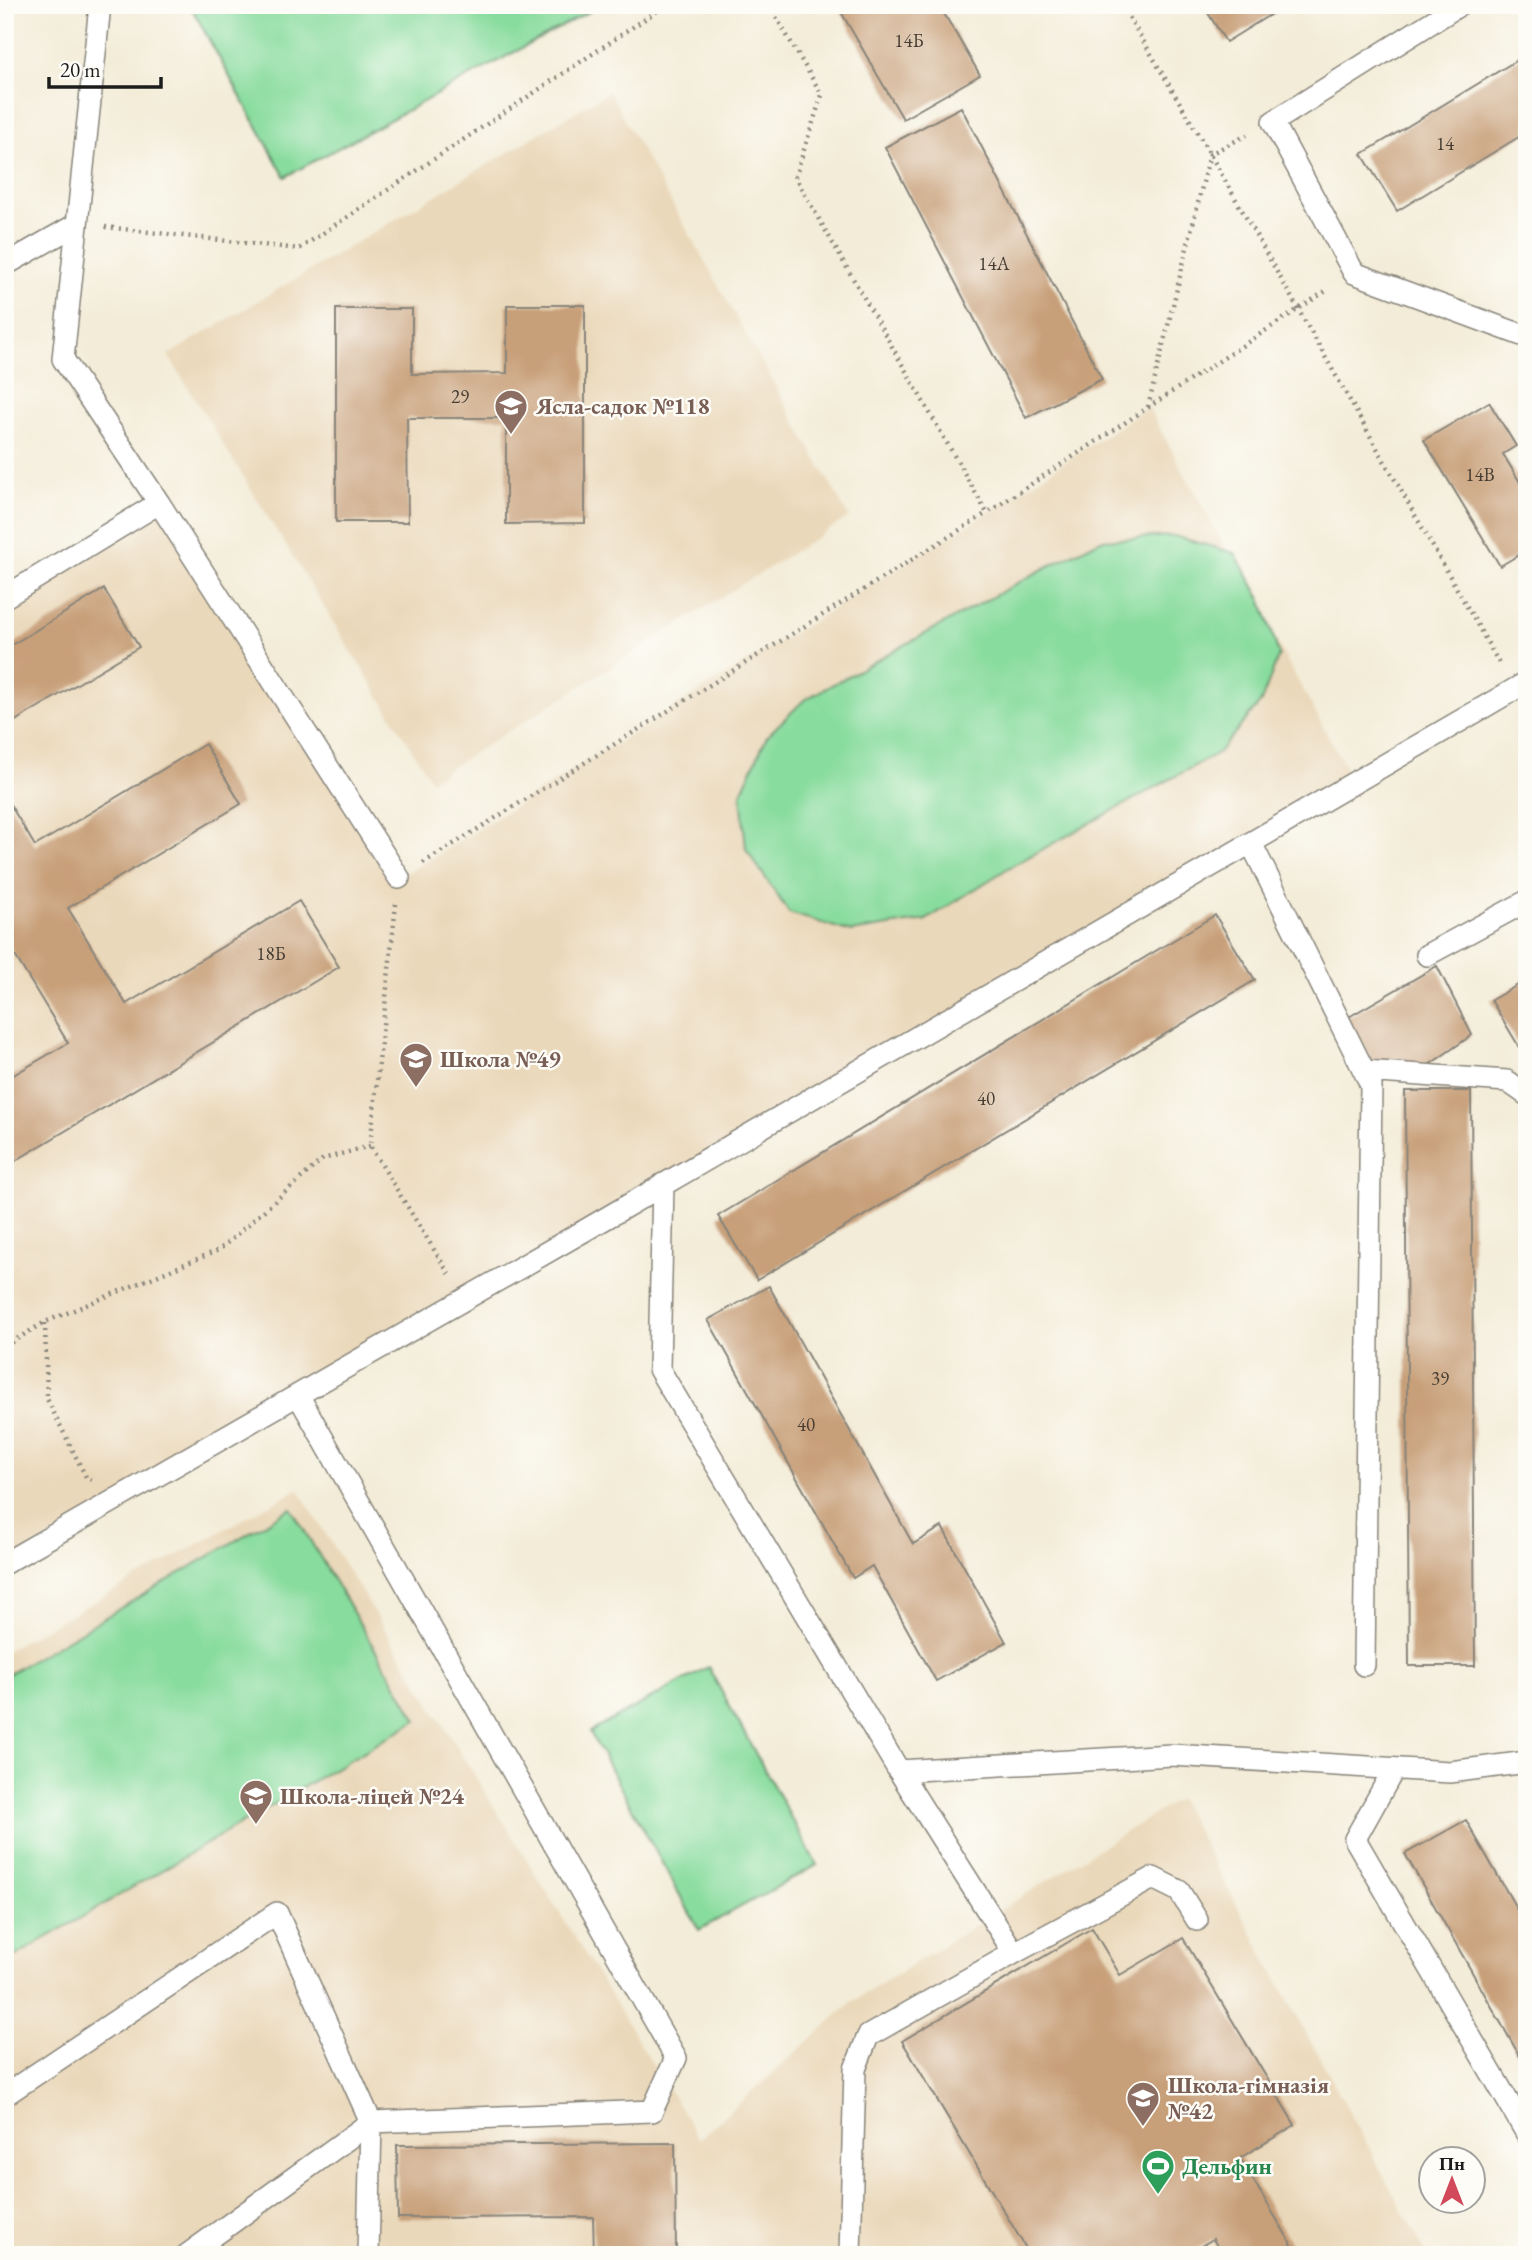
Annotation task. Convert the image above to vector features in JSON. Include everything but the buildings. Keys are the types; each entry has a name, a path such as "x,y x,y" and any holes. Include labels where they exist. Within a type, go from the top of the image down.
{"lane":[{"path":"100,5 63,359 159,503 399,878"},
{"path":"1459,5 1273,122 1354,273 1527,337"},
{"path":"5,265 77,224"},
{"path":"5,597 159,503"},
{"path":"5,1563 1520,686"},
{"path":"1251,843 1371,1085 1364,1665"},
{"path":"1427,955 1527,901"},
{"path":"1364,1071 1507,1081 1527,1095"},
{"path":"663,1184 659,1369 899,1771 1014,1952"},
{"path":"187,2255 371,2122 652,2111 676,2059 298,1395"},
{"path":"899,1771 1172,1755 1450,1772 1527,1762"},
{"path":"1394,1769 1355,1839 1527,2134"},
{"path":"850,2255 855,2069 868,2036 1014,1952 1153,1878 1179,1891 1197,1920"},
{"path":"5,2095 277,1913 371,2122 368,2255"}],"path":[{"path":"77,224 299,248 666,5"},
{"path":"769,5 822,95 795,177 987,513"},
{"path":"1122,5 1520,686"},
{"path":"1148,407 1210,154 1273,122"},
{"path":"465,1299 370,1146 399,878 987,513 1354,273"},
{"path":"5,1346 45,1322 219,1250 323,1159 370,1146"},
{"path":"45,1322 47,1399 87,1479 124,1495"}],"shaded area":[{"name":"Ясла-садок №118","path":"609,92 849,517 431,780 168,355"},
{"name":"Школа №49","path":"1148,407 1354,783 5,1563 5,597 159,503 399,878 987,513"},
{"name":"Школа-ліцей №24","path":"298,1489 699,2139 852,2002 1179,1799 1427,2255 5,2255 5,1651"}],"green space":[{"path":"190,5 601,5 285,177"},
{"path":"1174,536 1235,553 1262,601 1279,655 1261,702 1218,753 1010,867 926,920 851,932 789,913 746,849 741,793 767,736 804,700 1101,540"},
{"path":"291,1508 417,1720 9,1960 5,1954 5,1676"},
{"path":"708,1667 817,1865 699,1930 590,1732"}],"place":[{"name":"Ясла-садок №118","path":"511,436"},
{"name":"Школа №49","path":"416,1089"},
{"name":"Школа-ліцей №24","path":"256,1826"},
{"name":"Школа-гімназія №42","path":"1143,2128"},
{"name":"Дельфин","path":"1158,2196"}]}
